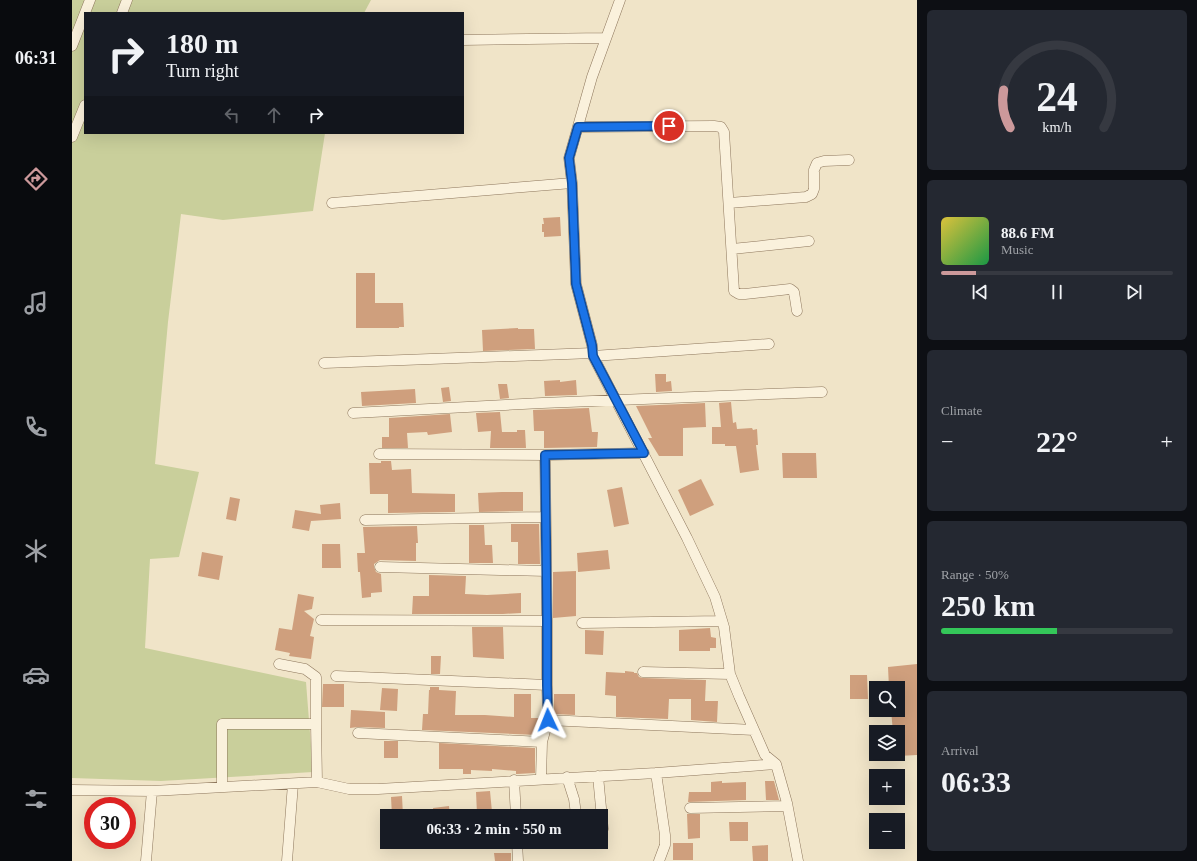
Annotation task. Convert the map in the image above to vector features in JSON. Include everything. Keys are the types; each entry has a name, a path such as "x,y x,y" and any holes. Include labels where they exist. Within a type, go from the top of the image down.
{"street":[{"path":"85,12 90,0"},
{"path":"122,12 127,0"},
{"path":"620,0 592,77 569,158 572,183 576,284 593,354 688,538 715,597 724,627 729,655 730,674 765,755 776,764 788,806 798,861"},
{"path":"72,46 84,15"},
{"path":"464,40 606,38"},
{"path":"72,137 84,107"},
{"path":"578,127 721,127 724,132 734,291 739,294 745,294 790,289 794,292 797,311"},
{"path":"729,203 806,197 812,194 814,189 814,170 817,163 824,161 849,160"},
{"path":"332,203 572,183"},
{"path":"732,249 809,242"},
{"path":"324,363 593,354 769,344"},
{"path":"353,413 542,403 822,392"},
{"path":"380,454 545,455 644,453"},
{"path":"541,779 542,742 548,720 545,455"},
{"path":"365,520 545,517"},
{"path":"380,567 546,571"},
{"path":"321,620 547,621"},
{"path":"582,623 722,620"},
{"path":"280,664 305,669 316,677 317,782"},
{"path":"643,672 730,674"},
{"path":"336,676 547,685"},
{"path":"548,720 754,730"},
{"path":"222,787 222,724 316,724"},
{"path":"358,733 542,742"},
{"path":"72,790 152,791 317,782 349,789 378,789 656,773 776,764"},
{"path":"656,773 665,835 665,845 659,861"},
{"path":"598,776 601,809"},
{"path":"567,777 574,799 575,809"},
{"path":"514,780 516,809"},
{"path":"287,861 293,784"},
{"path":"146,861 152,791"},
{"path":"690,808 788,806"},
{"path":"517,849 518,861"}],"green space":[{"path":"72,0 371,0 365,12 84,12 84,134 325,134 313,211 223,220 181,214 168,322 155,464 199,472 179,557 150,559 145,648 306,682 313,772 161,781 72,778"}],"building":[{"path":"560,217 561,236 544,237 544,232 542,232 542,224 544,224 543,218"},
{"path":"356,273 375,273 375,303 403,303 404,327 356,328"},
{"path":"518,328 534,329 535,349 483,351 482,330"},
{"path":"655,374 666,374 666,382 671,381 672,391 656,392"},
{"path":"560,380 560,382 576,380 577,395 545,396 544,381"},
{"path":"498,384 507,384 509,398 500,399"},
{"path":"449,387 451,401 443,402 441,388"},
{"path":"415,389 416,403 362,406 361,392"},
{"path":"731,402 733,423 736,422 737,429 757,429 758,445 756,445 759,470 740,473 736,446 712,444 712,427 721,427 719,403"},
{"path":"705,403 706,427 683,428 683,456 659,456 648,438 652,438 636,406"},
{"path":"589,408 592,432 598,432 597,447 544,448 544,431 534,431 533,410"},
{"path":"500,412 502,432 517,432 517,430 525,430 526,448 490,448 491,431 478,432 476,413"},
{"path":"450,414 452,432 428,435 427,432 407,433 408,448 382,448 382,437 389,437 389,418"},
{"path":"782,453 816,453 817,478 783,478"},
{"path":"381,461 391,461 392,470 411,469 412,493 455,494 455,512 388,513 388,494 370,494 369,463 381,463"},
{"path":"701,479 714,505 690,516 678,490"},
{"path":"622,487 629,524 614,527 607,490"},
{"path":"523,492 523,511 479,512 478,493"},
{"path":"230,497 240,499 236,521 226,519"},
{"path":"340,503 341,519 311,521 309,531 292,528 295,510 321,514 320,505"},
{"path":"511,524 539,524 540,564 518,564 518,542 511,542"},
{"path":"469,525 484,525 485,545 492,545 493,563 469,563"},
{"path":"417,526 418,543 416,543 416,561 380,560 374,564 376,572 381,574 382,592 371,593 371,597 362,598 357,553 365,553 363,527"},
{"path":"322,544 340,544 341,568 322,568"},
{"path":"608,550 610,569 578,572 577,553"},
{"path":"202,552 223,556 219,580 198,576"},
{"path":"576,571 576,616 553,618 553,572"},
{"path":"429,575 466,576 465,594 487,595 521,593 521,613 412,614 413,596 429,596"},
{"path":"298,594 314,597 312,609 304,611 314,619 310,636 314,637 311,659 289,656 290,653 275,650 279,628 292,630"},
{"path":"472,627 503,627 504,659 473,657"},
{"path":"710,628 711,637 716,638 716,648 710,648 710,651 679,651 679,630"},
{"path":"585,630 604,631 603,655 585,654"},
{"path":"431,656 441,656 440,674 431,674"},
{"path":"917,664 917,755 905,756 905,725 892,725 892,717 905,717 905,681 889,681 888,667"},
{"path":"625,671 637,673 639,677 643,678 706,680 705,701 718,701 717,722 691,720 691,699 669,699 668,719 616,717 616,696 605,695 606,672 625,673"},
{"path":"850,675 867,675 868,699 850,699"},
{"path":"323,684 344,684 344,707 322,707"},
{"path":"430,687 439,687 439,690 456,691 455,715 514,717 514,694 531,694 531,718 541,718 537,735 422,730 423,714 428,714"},
{"path":"382,688 398,689 397,711 380,710"},
{"path":"554,694 575,694 575,715 554,714"},
{"path":"351,710 385,712 385,728 350,728"},
{"path":"384,741 398,741 398,758 384,758"},
{"path":"439,743 535,748 535,773 516,774 516,771 492,769 492,771 471,770 471,774 463,774 463,769 439,769"},
{"path":"722,781 722,783 746,782 746,800 688,802 689,792 711,792 711,782"},
{"path":"765,781 774,781 779,800 766,800"},
{"path":"490,791 492,809 477,809 476,792"},
{"path":"402,796 403,809 392,809 391,797"},
{"path":"449,806 449,809 433,809"},
{"path":"687,814 700,814 700,838 688,839"},
{"path":"729,822 748,822 748,841 730,841"},
{"path":"673,843 693,843 693,860 673,860"},
{"path":"768,845 768,861 753,861 752,846"},
{"path":"494,853 511,853 511,861 495,861"}],"route":[{"path":"548,720 545,455 644,453 593,356 592,345 576,284 572,183 569,158 578,127 669,126"}]}
